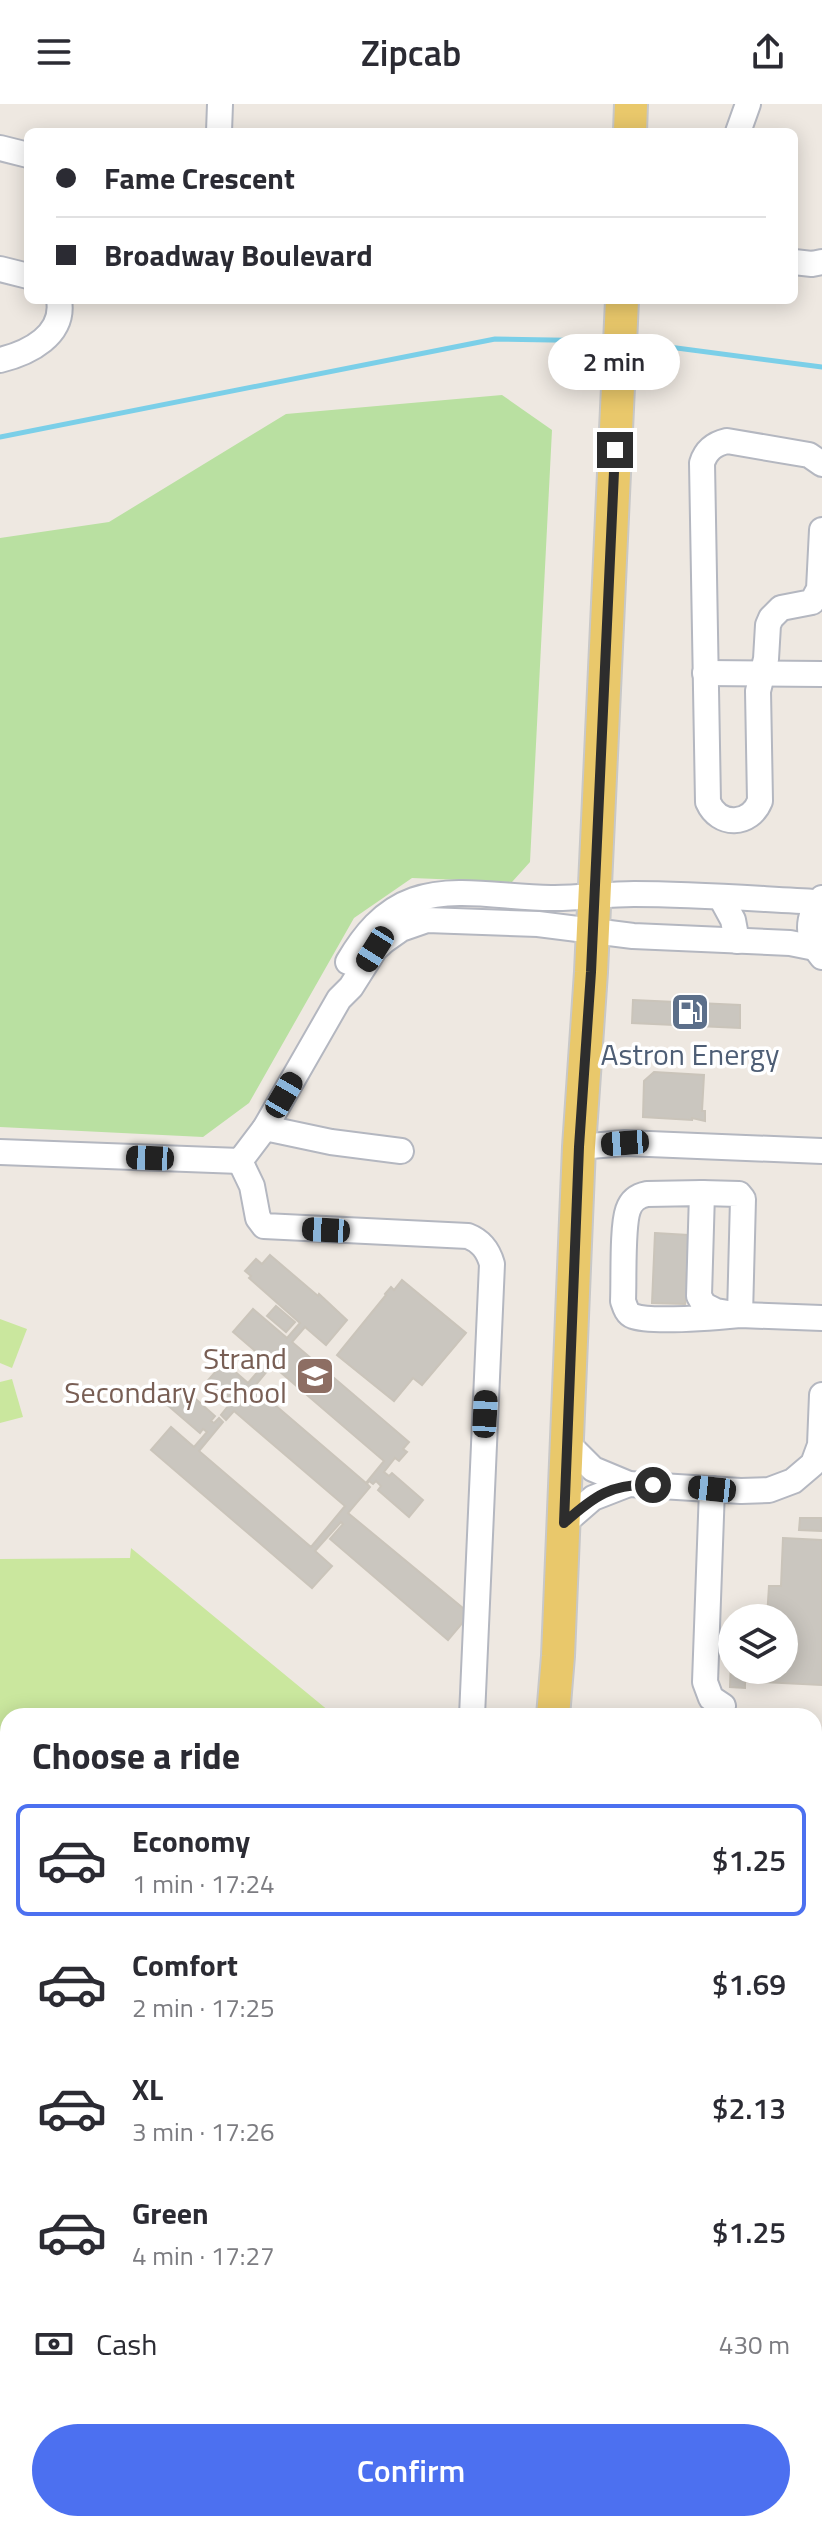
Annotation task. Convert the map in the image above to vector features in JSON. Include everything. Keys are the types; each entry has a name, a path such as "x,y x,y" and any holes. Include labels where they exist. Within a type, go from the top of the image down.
{"main road":[{"path":"630,128 631,104"},
{"path":"553,1708 622,304"}],"street":[{"path":"219,128 220,104"},
{"path":"739,128 748,104"},
{"path":"0,148 24,154"},
{"path":"798,262 822,262"},
{"path":"0,269 24,275"},
{"path":"0,360 32,347 52,332 59,319 59,304"},
{"path":"822,464 809,455 727,441 713,446 702,463 708,802 716,815 723,819 756,821 760,801 758,691 771,618 781,608 807,604 818,594 822,530"},
{"path":"705,673 822,674"},
{"path":"339,999 341,979 362,939 392,911 414,900 449,895 556,898 635,894 820,900 809,924 818,952"},
{"path":"721,898 733,920 737,941"},
{"path":"240,1161 265,1128 339,999 351,987 375,949 401,929 418,922 439,919 510,922 633,936 790,943 818,952"},
{"path":"265,1128 331,1142 401,1151"},
{"path":"579,1147 625,1143 822,1151"},
{"path":"0,1152 240,1161"},
{"path":"240,1161 252,1186 258,1218 264,1226 468,1236 476,1239 490,1257 472,1708"},
{"path":"702,1193 699,1296 708,1308 740,1315"},
{"path":"740,1315 744,1202 739,1194 647,1194 633,1200 626,1219 624,1307 633,1317 669,1319 740,1315 822,1318"},
{"path":"568,1444 593,1469 629,1484 769,1490 793,1481 813,1464 820,1445 822,1395"},
{"path":"564,1523 593,1498 629,1484"},
{"path":"712,1489 705,1682 711,1698 723,1706"}],"green space":[{"path":"502,395 552,430 530,862 512,882 412,878 354,918 249,1103 203,1137 0,1127 0,538 109,522 286,414"},
{"path":"0,1319 27,1329 12,1368 0,1363"},
{"path":"12,1379 23,1417 0,1423 0,1382"},
{"path":"131,1548 325,1708 0,1708 0,1559 130,1558"}],"building":[{"path":"633,1000 740,1005 740,1028 632,1023"},
{"path":"654,1072 704,1075 702,1111 705,1111 705,1121 643,1117 644,1081"},
{"path":"655,1233 688,1235 688,1241 692,1241 691,1250 687,1250 687,1265 691,1265 691,1274 686,1273 686,1281 689,1281 685,1304 652,1303"},
{"path":"270,1255 347,1320 326,1345 305,1327 292,1342 409,1442 403,1449 407,1452 399,1461 395,1458 384,1472 389,1476 392,1473 423,1500 409,1517 378,1490 381,1486 376,1481 373,1484 369,1481 367,1484 370,1487 348,1513 470,1614 448,1640 330,1539 343,1524 341,1522 315,1551 332,1566 312,1588 151,1450 171,1427 194,1447 207,1432 203,1429 200,1433 166,1404 181,1386 215,1416 211,1421 214,1423 219,1418 223,1422 199,1451 311,1547 345,1506 234,1411 226,1420 221,1415 228,1406 204,1385 224,1362 248,1383 267,1361 233,1332 253,1309 287,1338 300,1323 249,1278 251,1276 245,1271 256,1259 262,1264","holes":["272,1365 384,1461 366,1483 254,1387"]},
{"path":"402,1280 466,1333 422,1385 413,1378 394,1401 337,1355 391,1287 394,1290"},
{"path":"276,1306 295,1322 286,1332 267,1316"},
{"path":"800,1518 821,1518 822,1531 799,1530"},
{"path":"783,1538 822,1540 822,1685 798,1684 798,1604 768,1604 769,1586 781,1586"},
{"path":"730,1684 745,1684 745,1688 730,1687"}],"waterway":[{"path":"0,437 495,339 609,341"},
{"path":"631,342 822,367"}],"place":[{"name":"Astron Energy","path":"690,1012"},
{"name":"Strand Secondary School","path":"315,1376"}],"route":[{"path":"615,450 591,972 579,1147 564,1523 602,1493 629,1484 653,1485"}]}
